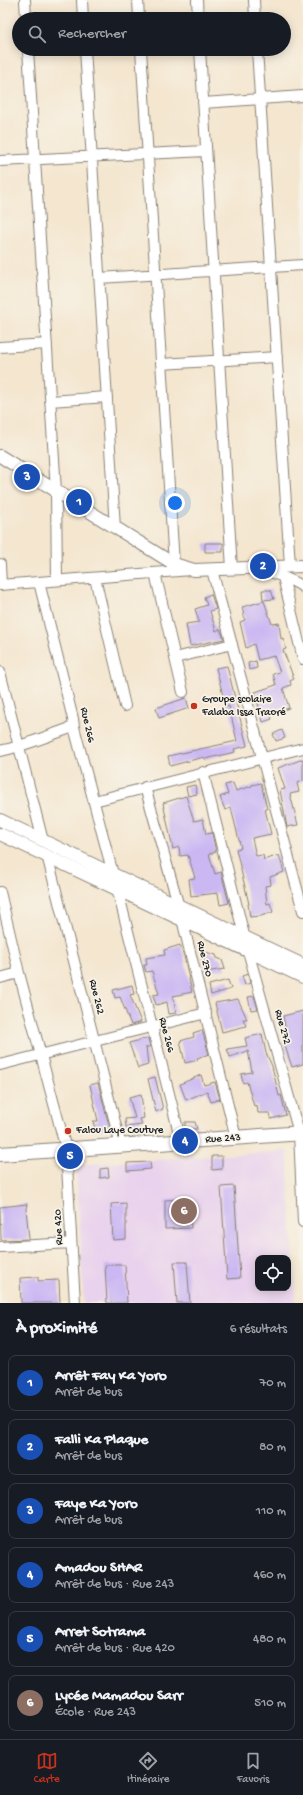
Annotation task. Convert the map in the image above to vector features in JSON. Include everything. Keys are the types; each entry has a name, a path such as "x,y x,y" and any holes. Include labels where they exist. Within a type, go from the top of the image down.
{"main road":[{"name":"Rue 243","path":"0,1154 301,1133"}],"street":[{"path":"25,0 26,12"},
{"path":"82,0 83,12"},
{"path":"138,0 139,12"},
{"path":"197,0 198,12"},
{"path":"254,0 255,12"},
{"path":"28,56 56,492 57,580"},
{"path":"85,56 115,528"},
{"path":"141,56 174,564"},
{"path":"200,56 232,569"},
{"path":"257,56 290,566"},
{"path":"203,103 303,96"},
{"path":"0,161 206,151"},
{"path":"99,278 303,265"},
{"path":"0,347 47,344"},
{"path":"161,364 277,357"},
{"path":"50,401 106,397"},
{"path":"0,456 174,564 194,570"},
{"path":"0,564 1,585 194,570 303,566"},
{"path":"264,568 297,582 303,587"},
{"path":"212,570 303,911"},
{"path":"154,573 183,692"},
{"path":"283,577 303,659"},
{"path":"95,578 125,706"},
{"name":"Rue 266","path":"39,582 74,726 113,874"},
{"path":"175,658 232,644"},
{"path":"0,672 43,841"},
{"path":"0,751 20,747 38,738 74,726"},
{"path":"94,801 262,757 303,748"},
{"path":"203,772 245,939"},
{"name":"Rue 270","path":"145,787 179,907 236,1138"},
{"path":"0,820 245,939 303,965"},
{"path":"0,834 303,977"},
{"name":"Rue 262","path":"47,855 121,1146"},
{"name":"Rue 266","path":"117,888 181,1142"},
{"name":"Rue 420","path":"0,892 19,973 66,1149 75,1303"},
{"name":"Rue 272","path":"248,951 301,1133 303,1222"},
{"path":"0,978 19,973"},
{"path":"0,1065 41,1056 206,1013"},
{"path":"0,1247 72,1243"}],"shaded area":[{"path":"287,1151 296,1303 84,1303 76,1165"}],"building":[{"path":"205,543 223,543 223,552 205,552"},
{"path":"262,590 271,590 274,599 263,600"},
{"path":"211,594 216,609 210,611 216,631 220,629 224,639 190,646 186,624 199,622 195,609 207,605 204,597"},
{"path":"264,601 272,624 279,623 281,639 283,638 286,649 283,650 294,679 290,681 291,685 283,688 289,708 270,714 272,719 263,722 255,692 276,685 273,674 280,672 274,656 258,660 254,644 246,648 240,622 245,620 242,607"},
{"path":"256,661 257,668 249,670 248,663"},
{"path":"227,666 247,746 234,749 235,752 205,759 204,757 170,766 168,756 237,741 229,706 226,707 216,668"},
{"path":"186,698 189,708 159,718 156,708"},
{"path":"282,730 285,738 276,741 273,734"},
{"path":"303,759 303,781 297,783 299,792 290,794 298,825 287,827 280,790 285,789 278,768"},
{"path":"233,783 236,791 261,783 271,834 252,838 256,856 263,855 264,860 279,855 284,872 270,877 271,885 265,886 267,904 270,903 273,912 261,916 250,917 249,904 236,849 241,848 231,808 225,810 220,797 228,794 225,785"},
{"path":"195,785 197,794 188,796 186,787"},
{"path":"186,796 194,821 203,819 206,834 212,833 216,852 209,854 215,874 221,872 229,903 220,905 218,893 191,896 189,879 195,878 188,855 180,856 179,847 173,849 163,803"},
{"path":"180,945 192,992 173,996 176,1013 169,1014 167,1002 156,1005 153,995 159,994 152,971 146,972 144,965 147,965 146,958 165,955 164,950"},
{"path":"202,951 216,955 217,958 222,960 225,969 205,972"},
{"path":"248,974 250,983 245,985 242,976"},
{"path":"228,980 231,989 211,995 209,985"},
{"path":"132,985 134,994 130,995 141,1022 131,1025 120,997 115,998 113,990"},
{"path":"254,996 258,1009 251,1010 248,997"},
{"path":"238,999 247,1019 243,1019 246,1026 222,1032 215,1003"},
{"path":"303,1011 303,1064 292,1067 284,1043 288,1042 283,1016"},
{"path":"202,1030 209,1054 197,1058 198,1060 185,1063 180,1041 194,1037 193,1033"},
{"path":"262,1034 266,1053 272,1066 279,1096 281,1095 286,1115 271,1119 270,1113 258,1113 257,1105 254,1106 247,1082 243,1083 241,1074 252,1072 248,1051 230,1057 227,1049 247,1046 245,1038"},
{"path":"148,1038 150,1047 146,1047 148,1065 138,1068 129,1043"},
{"path":"201,1075 204,1085 215,1082 220,1099 211,1102 207,1091 186,1100 180,1084"},
{"path":"155,1077 163,1109 156,1112 148,1079"},
{"path":"98,1083 110,1129 95,1130 93,1121 98,1121 90,1085"},
{"path":"141,1094 144,1118 140,1119 142,1125 126,1127 125,1119 135,1118 129,1097"},
{"path":"185,1122 195,1122 197,1129 185,1129"},
{"path":"212,1156 222,1156 222,1169 212,1170"},
{"path":"150,1162 151,1169 127,1171 127,1163"},
{"path":"108,1168 109,1177 100,1178 100,1169"},
{"path":"234,1186 240,1278 227,1279 221,1187"},
{"path":"186,1199 187,1205 190,1205 191,1228 165,1229 165,1200"},
{"path":"126,1203 126,1239 113,1240 111,1204"},
{"path":"27,1204 26,1209 29,1239 1,1240 0,1207"},
{"path":"174,1262 187,1262 190,1303 177,1303"},
{"path":"105,1265 125,1265 127,1303 107,1303"},
{"path":"38,1277 38,1281 59,1280 60,1303 21,1303 20,1278"}],"place":[{"name":"Faye Ka Yoro","path":"27,477"},
{"name":"Arrêt Fay Ka Yoro","path":"79,502"},
{"name":"Falli Ka Plaque","path":"263,566"},
{"name":"Groupe scolaire Falaba Issa Traoré","path":"194,706"},
{"name":"Falou Laye Couture","path":"68,1131"},
{"name":"Amadou SHAR","path":"185,1141"},
{"name":"Arret Sotrama","path":"70,1156"},
{"name":"Lycée Mamadou Sarr","path":"184,1211"}]}
